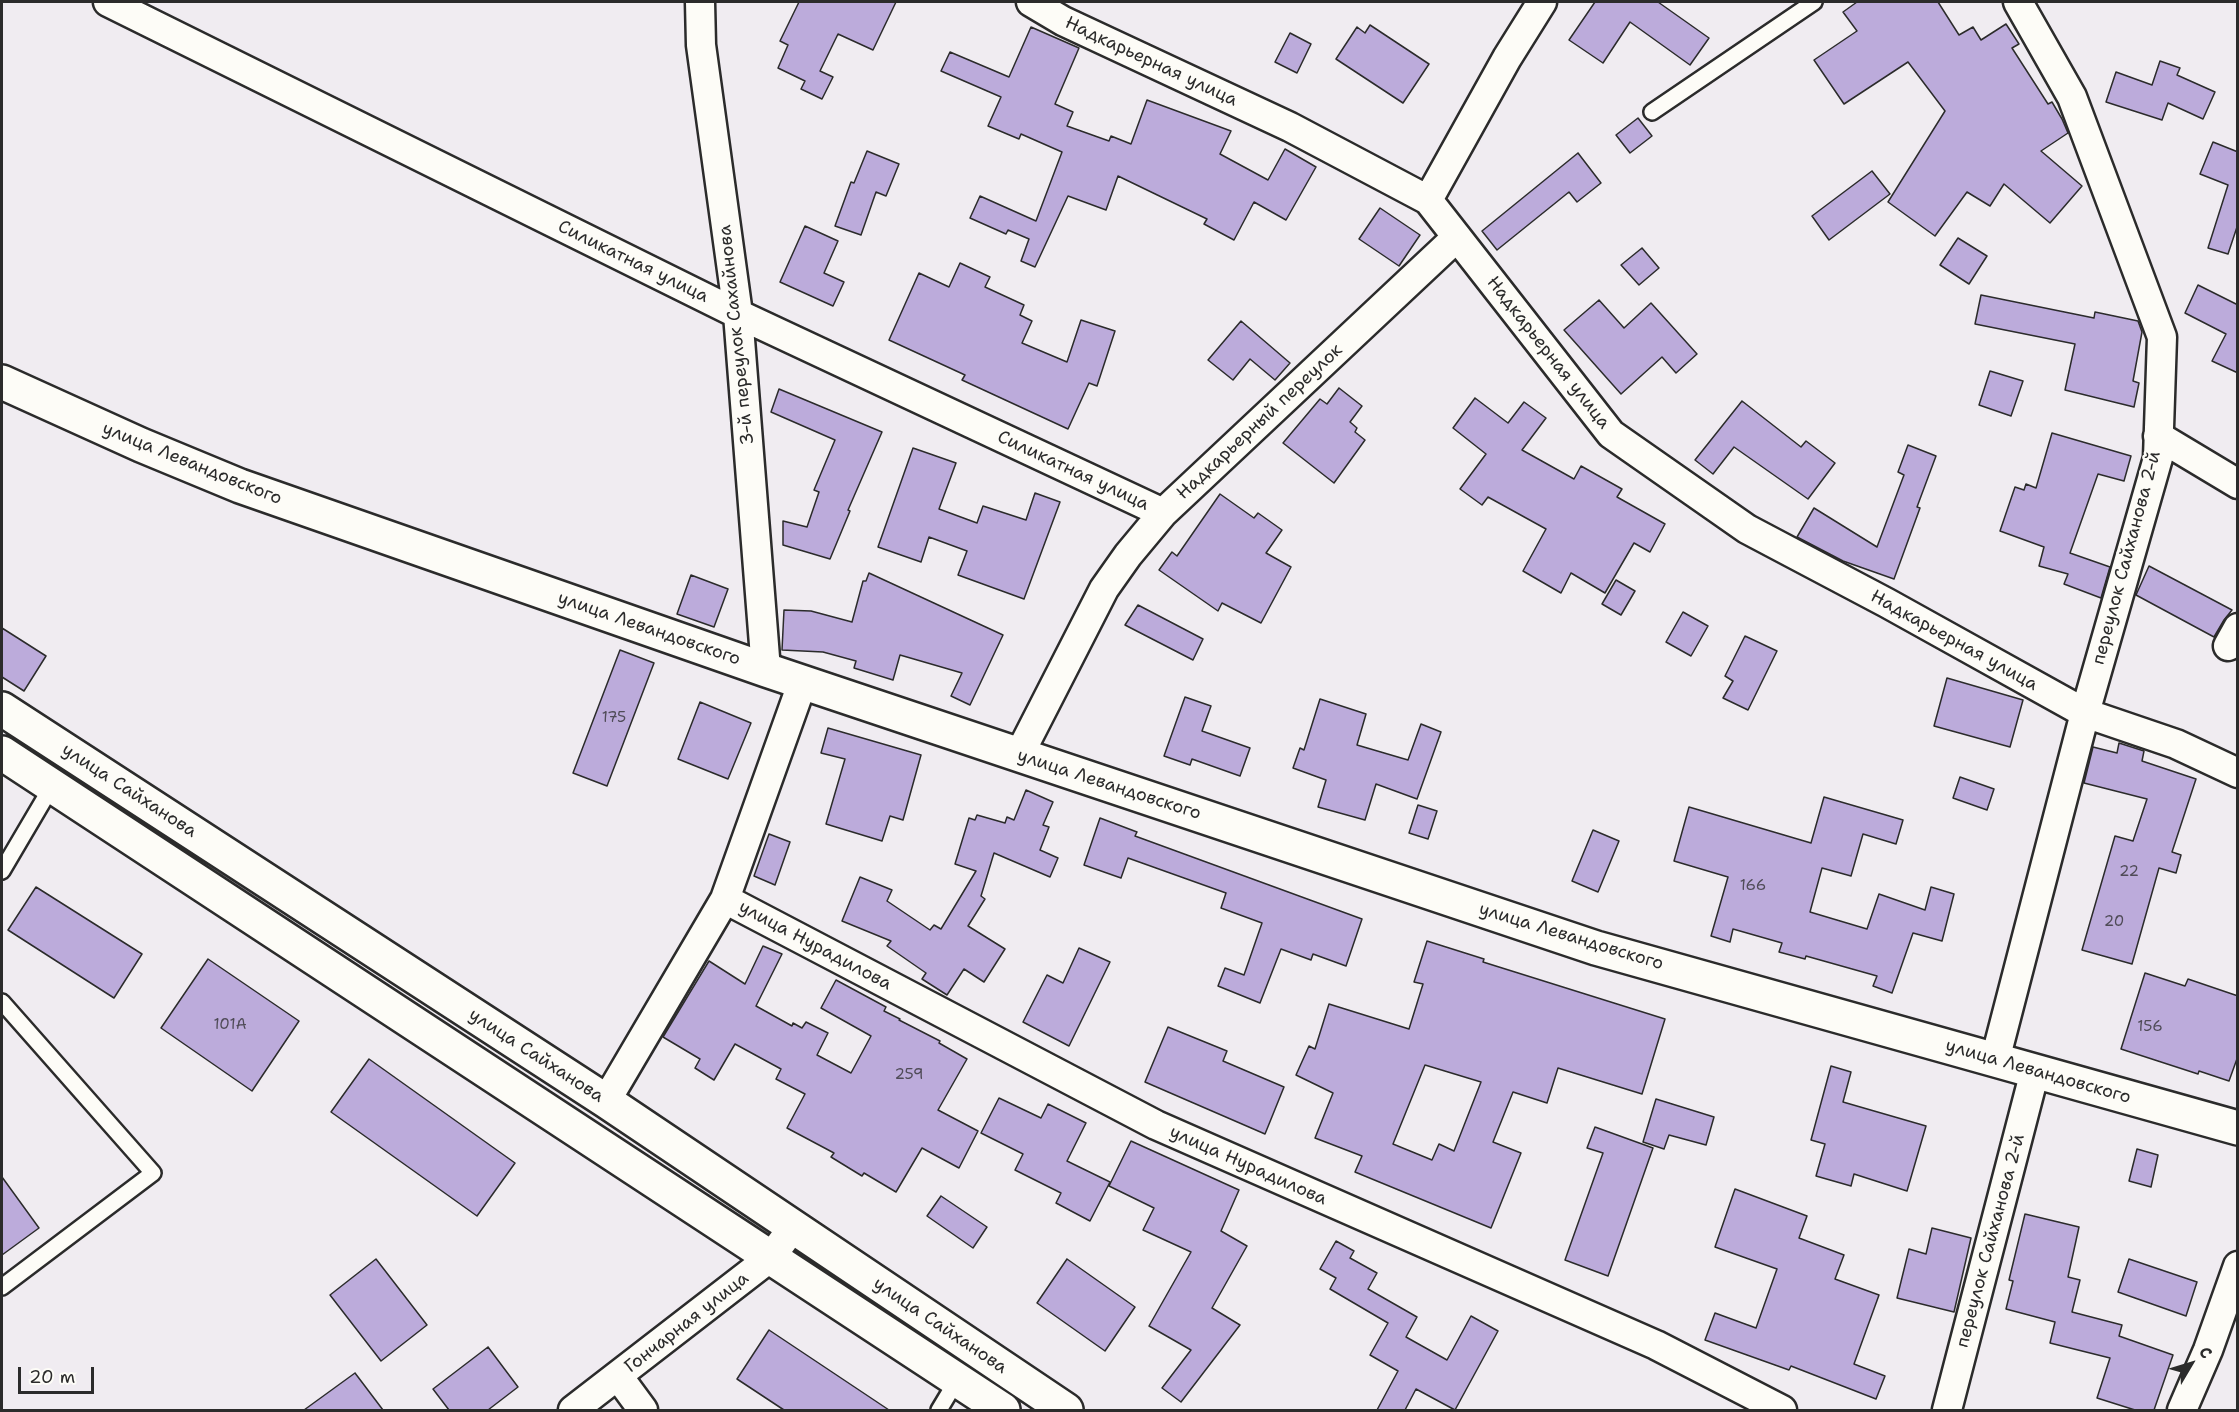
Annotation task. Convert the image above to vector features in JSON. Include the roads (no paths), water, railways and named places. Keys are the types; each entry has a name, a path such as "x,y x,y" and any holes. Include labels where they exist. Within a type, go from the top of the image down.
{"main road":[{"name":"улица Левандовского","path":"2,382 141,445 240,486 766,670 1596,948 2238,1128"},
{"name":"улица Сайханова","path":"2,709 606,1101 1066,1410"},
{"name":"улица Сайханова","path":"2,753 1003,1410"}],"street":[{"name":"Силикатная улица","path":"108,2 738,314 1163,513"},
{"name":"3-й переулок Сахайнова","path":"700,2 701,45 738,314 766,670"},
{"name":"Надкарьерная улица","path":"1031,2 1063,21 1290,127 1428,200 1611,434 1747,529 1887,603 2085,713 2176,744 2238,773"},
{"path":"1428,200 1507,58 1542,2"},
{"name":"переулок Сайханова 2-й","path":"1995,1060 2085,713 2158,458 2162,337 2072,97 2018,2"},
{"name":"Надкарьерный переулок","path":"1019,755 1104,589 1163,513 1457,237"},
{"path":"2158,436 2238,484"},
{"path":"606,1101 725,899 803,681"},
{"name":"улица Нурадилова","path":"725,899 1156,1125 1656,1345 1782,1410"},
{"name":"переулок Сайханова 2-й","path":"1947,1410 2035,1071"},
{"name":"Гончарная улица","path":"573,1410 771,1257 793,1227"},
{"path":"2182,1410 2208,1350 2238,1266"},
{"path":"618,1377 643,1410"}],"lane":[{"path":"1652,112 1814,2"},
{"path":"2,871 52,786"},
{"path":"2,1002 153,1173 2,1287"},
{"path":"939,1410 957,1380"}]}
